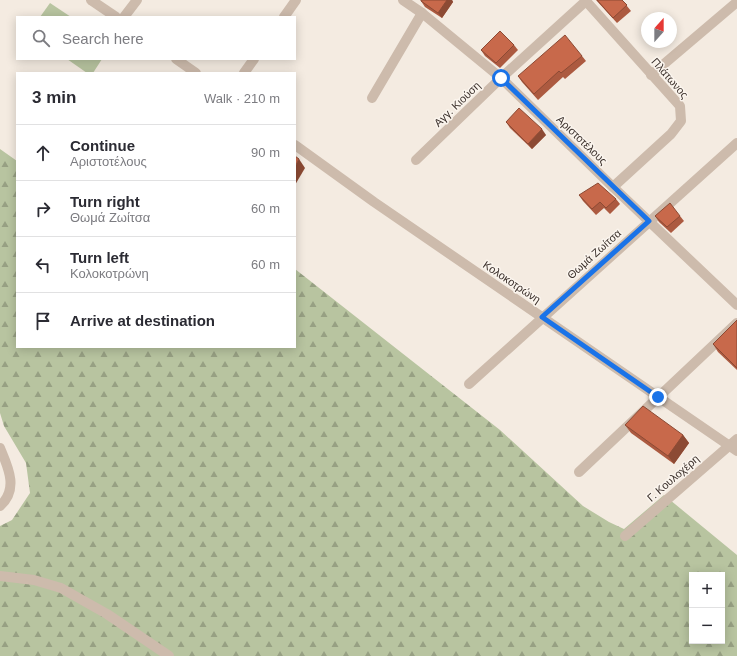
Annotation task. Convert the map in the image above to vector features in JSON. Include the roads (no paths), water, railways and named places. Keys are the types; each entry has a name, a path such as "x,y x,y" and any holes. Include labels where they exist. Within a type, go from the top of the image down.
{"street":[{"path":"91,0 115,16"},
{"path":"125,16 137,0"},
{"path":"285,16 296,0"},
{"name":"Αριστοτέλους","path":"403,0 422,13 501,78 737,305"},
{"name":"Πλάτωνος","path":"586,0 680,106 681,121 671,134 613,187"},
{"name":"Αγγ. Κιούση","path":"416,160 501,78 586,0"},
{"path":"651,75 737,2"},
{"path":"372,98 422,13"},
{"path":"177,60 195,72"},
{"path":"245,72 253,60"},
{"name":"Θωμά Ζωίτσα","path":"468,384 737,143"},
{"name":"Κολοκοτρώνη","path":"296,145 374,202 733,449"},
{"path":"579,472 737,322"},
{"name":"Γ. Κουλοχέρη","path":"625,536 733,449 737,439"},
{"path":"0,448 10,474 10,486 6,501 0,506"},
{"path":"0,576 34,580 61,588 107,614 169,656"}]}
